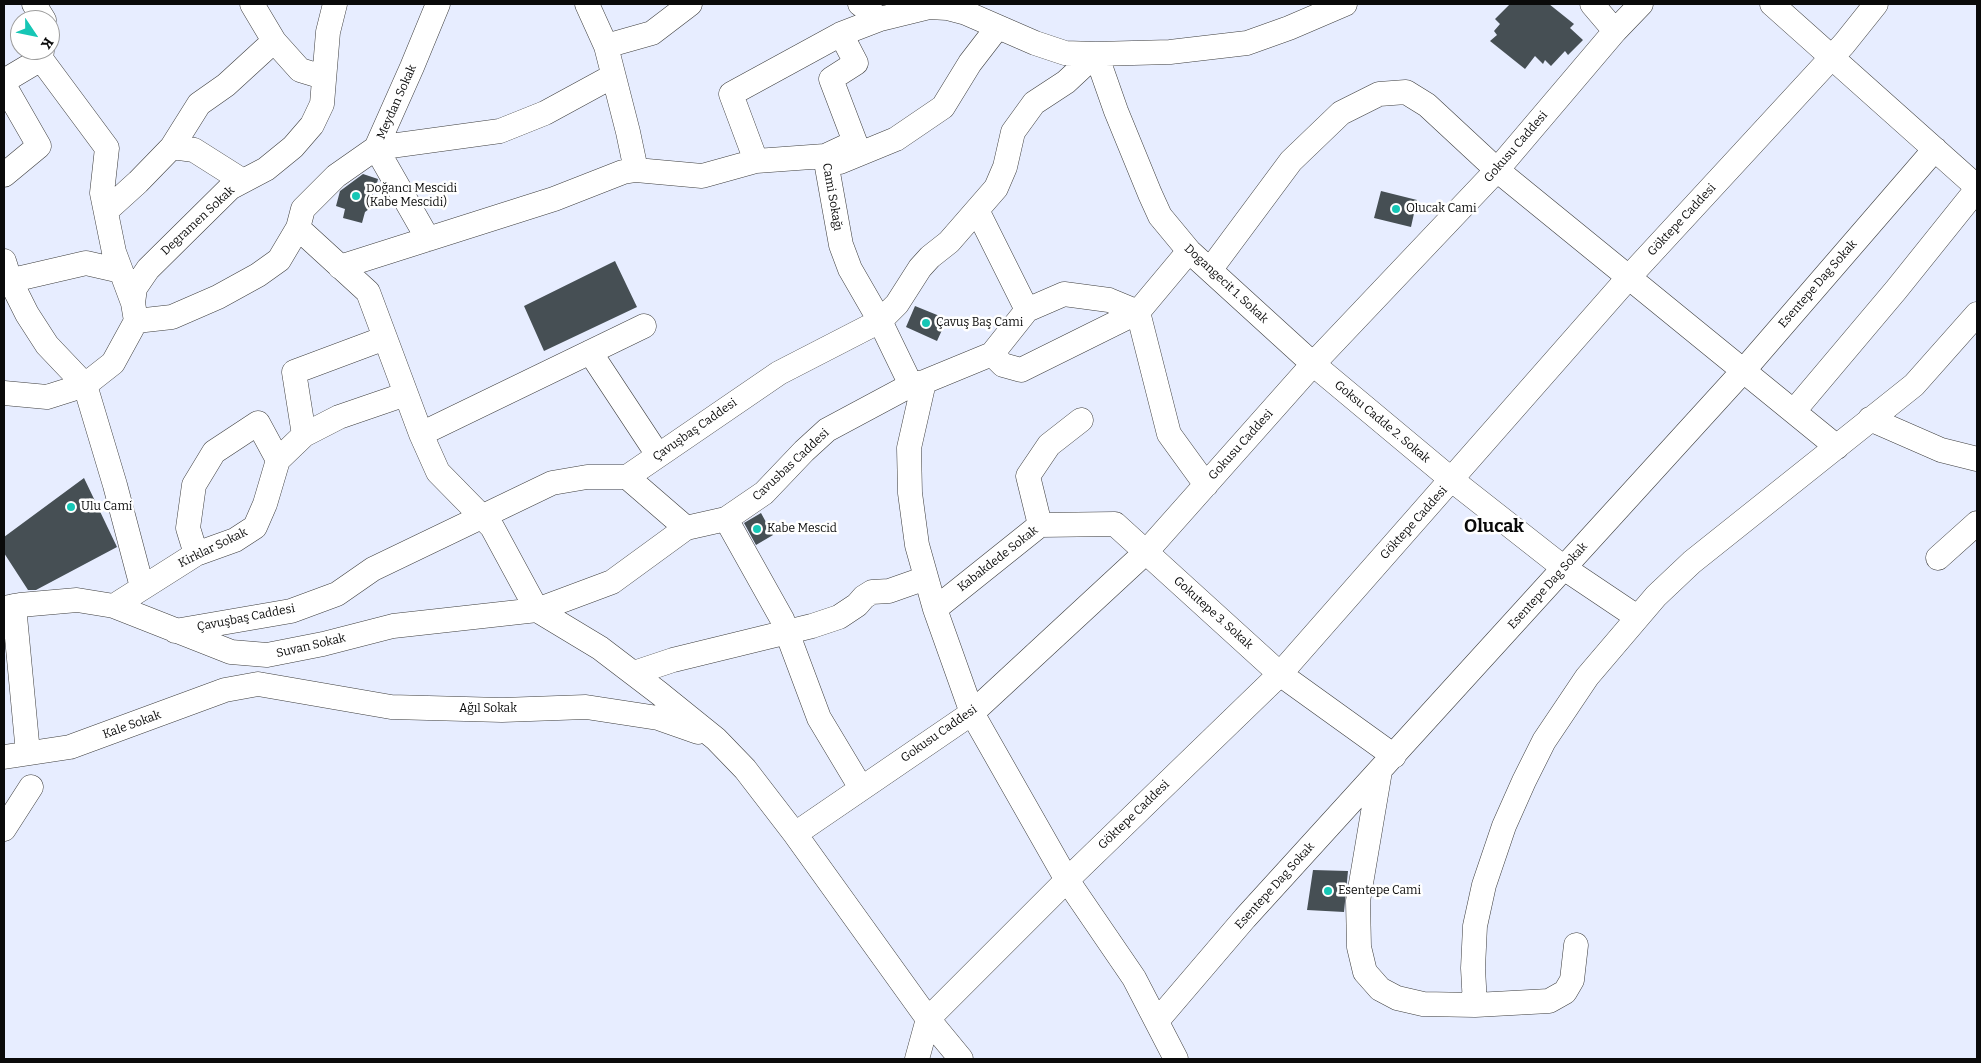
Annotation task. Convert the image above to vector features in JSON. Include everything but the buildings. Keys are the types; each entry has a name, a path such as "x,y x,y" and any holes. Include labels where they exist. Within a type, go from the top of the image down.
{"street":[{"path":"252,4 274,41 300,70 323,77"},
{"name":"Degramen Sokak","path":"85,385 113,363 135,312 135,288 148,269 230,188 266,169 293,147 312,125 322,104 328,32 335,4"},
{"name":"Meydan Sokak","path":"135,312 172,316 218,297 258,275 279,260 298,228 303,209 336,176 376,148 438,4"},
{"path":"587,4 606,46 636,170"},
{"path":"606,46 652,33 690,4"},
{"path":"860,4 880,19"},
{"path":"756,162 732,94 841,34 880,19 930,7 947,8 966,13 1035,44 1065,53 1170,52 1247,43 1290,28 1345,4"},
{"path":"1592,4 1616,31"},
{"name":"Gokusu Caddesi","path":"795,834 972,713 1146,552 1312,364 1497,170 1641,4"},
{"path":"1772,4 1977,188 1896,290 1794,411"},
{"name":"Göktepe Caddesi","path":"928,1019 1067,880 1280,674 1629,277 1832,56 1876,4"},
{"path":"340,266 554,199 623,172 636,170 702,176 756,162 826,162 896,138 943,107 970,63 997,28"},
{"name":"Cami Sokağı","path":"841,34 856,63 830,79 855,142 826,162 841,245 850,269 917,384"},
{"path":"106,211 172,147 198,104 226,85 274,41"},
{"name":"Çavuşbaş Caddesi","path":"175,631 291,611 337,594 373,569 552,483 587,477 627,477 779,373 880,321 898,304 920,268 930,257 949,242 996,188 1005,167 1013,132 1034,103 1066,82 1096,54"},
{"name":"Dogangecit 1. Sokak","path":"1096,54 1116,111 1160,216 1189,251 1312,364"},
{"path":"4,81 33,60"},
{"path":"45,60 107,148 102,193 114,252 135,312"},
{"path":"428,239 376,148 500,131 545,113 613,76"},
{"path":"4,85 39,146 4,175"},
{"path":"1210,270 1291,161 1341,112 1380,94 1406,92 1427,105 1497,170 1837,447"},
{"path":"172,147 194,150 243,181"},
{"name":"Esentepe Dag Sokak","path":"1157,1021 1245,918 1744,370 1935,149"},
{"path":"977,210 1027,310"},
{"path":"298,228 368,292 421,434 438,472 492,527 537,610 600,648 634,673 716,739 745,769 795,834 928,1019 961,1059"},
{"path":"1138,312 1108,300 1064,294 1046,300 1027,310 992,354 1003,365 1021,370 1138,312 1189,251"},
{"path":"121,271 86,263 6,274 27,314 47,344 85,385 142,587"},
{"path":"1138,312 1169,434 1206,484"},
{"path":"1475,1005 1473,968 1475,926 1484,885 1504,826 1544,741 1587,677 1656,596 1692,562 1914,384 1977,314"},
{"path":"421,434 644,326"},
{"path":"304,435 294,372 385,338"},
{"path":"590,352 658,455"},
{"name":"Cavusbas Caddesi","path":"537,610 612,582 686,528 726,519 764,493 826,430 917,384 992,354"},
{"name":"Goksu Cadde 2. Sokak","path":"1312,364 1452,480 1564,568 1638,617"},
{"path":"917,384 909,448 910,493 917,545 935,609 972,713 1067,880 1134,978 1176,1059"},
{"path":"4,393 48,397 85,385"},
{"name":"Kirklar Sokak","path":"114,606 196,554 235,540 256,527 278,460 304,435 339,417 406,394"},
{"path":"1870,419 1941,450 1977,459"},
{"path":"1040,525 1028,476 1049,445 1081,420"},
{"path":"196,554 188,528 194,485 214,452 258,423 278,460"},
{"path":"627,477 686,528"},
{"path":"726,519 788,632 819,718 862,788"},
{"path":"1938,558 1977,523"},
{"name":"Kabakdede Sokak","path":"935,609 1040,525 1115,524 1146,552"},
{"name":"Gokutepe 3. Sokak","path":"1146,552 1280,674 1387,764"},
{"path":"634,673 673,660 788,632 839,617 857,605 864,596 872,592 889,591 926,578"},
{"name":"Suvan Sokak","path":"9,607 77,600 114,606 231,652 267,655 393,626 537,610"},
{"path":"9,607 10,638 28,754"},
{"path":"256,654 258,684"},
{"name":"Kale Sokak","path":"4,757 70,747 225,690 258,684"},
{"name":"Ağıl Sokak","path":"258,684 391,707 502,710 586,707 658,718 716,739"},
{"path":"1387,764 1358,901 1359,948 1365,972 1380,989 1397,998 1423,1004 1475,1005 1549,1001 1565,992 1572,980 1576,945"},
{"path":"4,830 31,787"},
{"path":"917,1059 928,1019"}],"place":[{"name":"Doğancı Mescidi (Kabe Mescidi)","path":"356,196"},
{"name":"Olucak Cami","path":"1396,209"},
{"name":"Çavuş Baş Cami","path":"926,323"},
{"name":"Ulu Cami","path":"71,507"},
{"name":"Kabe Mescid","path":"757,529"},
{"name":"Esentepe Cami","path":"1328,891"}],"district":[{"name":"Olucak","path":"1494,527"}]}
